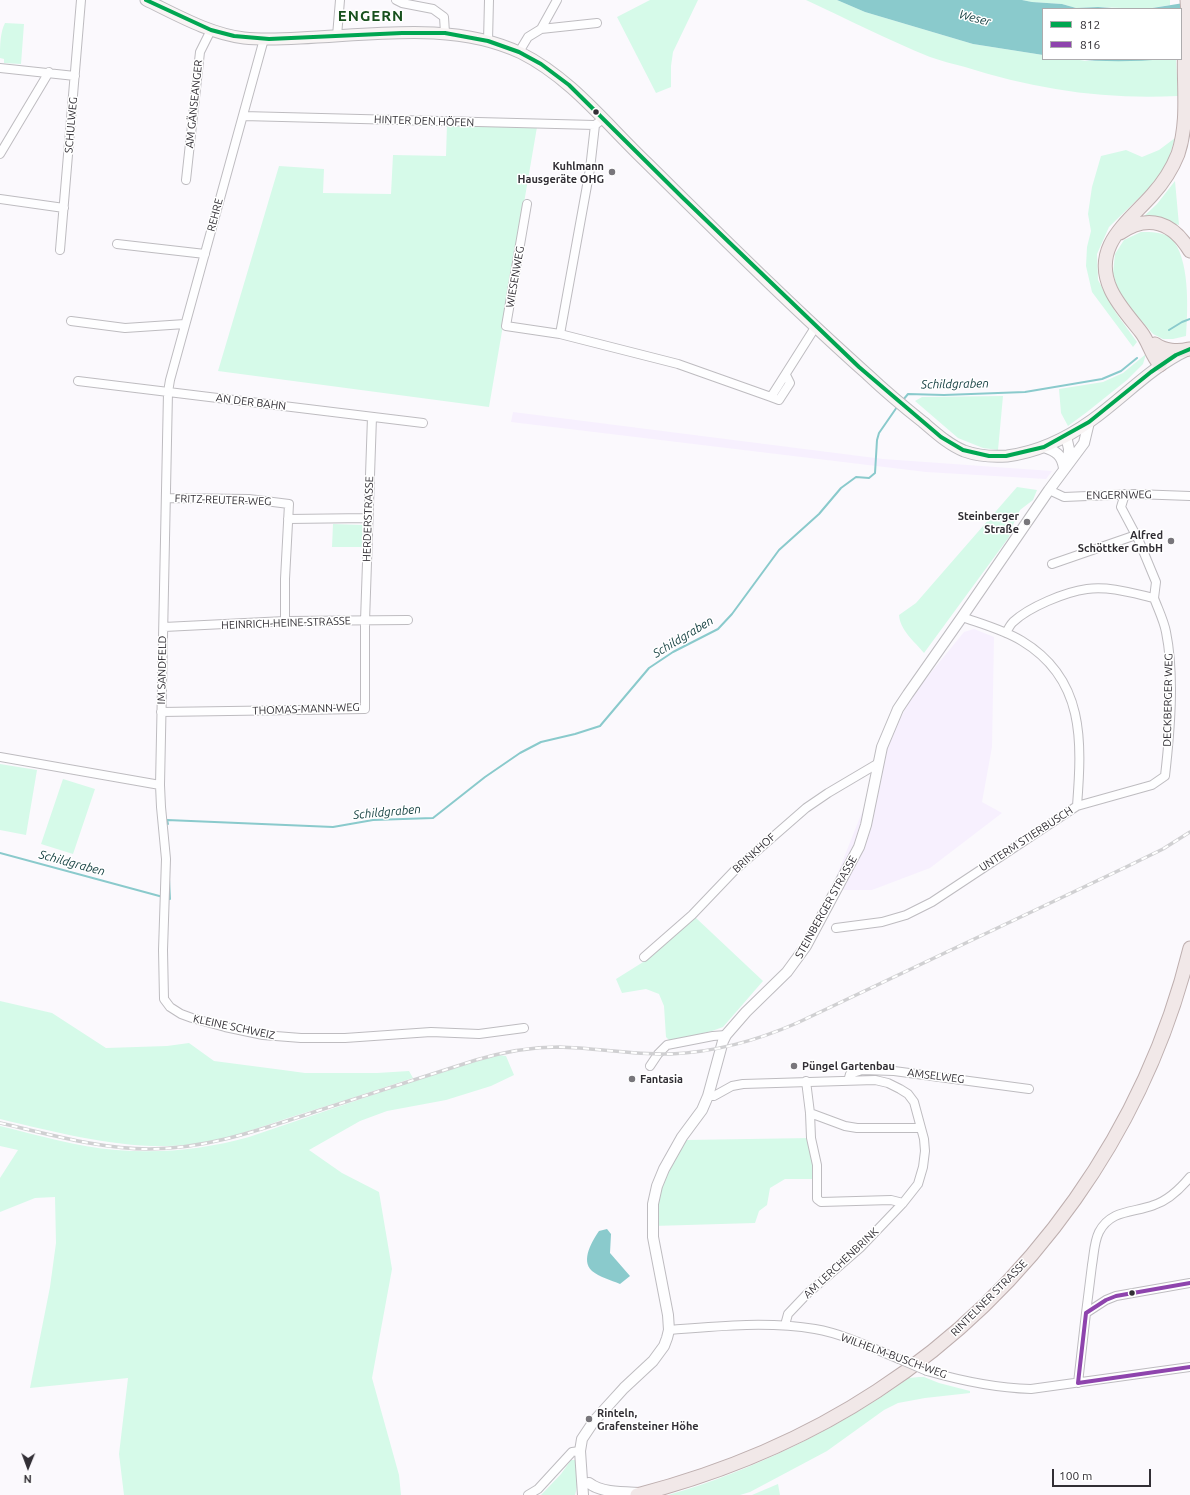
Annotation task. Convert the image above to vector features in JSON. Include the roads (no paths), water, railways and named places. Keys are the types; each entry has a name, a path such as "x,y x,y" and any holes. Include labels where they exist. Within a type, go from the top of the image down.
{"main road":[{"path":"146,0 211,30 234,36 264,39 402,33 445,33 488,41 518,52 541,64 569,85 599,122 900,403 941,437 963,450 989,456 1001,456 1044,447 1089,422 1160,365 1189,349"},
{"path":"1187,0 1190,56"},
{"path":"1160,365 1144,336 1118,302 1108,283 1105,262 1109,247 1123,224 1153,194 1167,176 1178,154 1184,131 1186,114 1185,42 1189,24"},
{"path":"1114,238 1127,228 1139,224 1155,222 1170,228 1183,239 1190,251"},
{"path":"1144,336 1158,346 1173,351 1189,349"},
{"path":"1158,346 1162,354 1160,365"},
{"name":"RINTELNER STRASSE","path":"641,1494 686,1482 740,1462 775,1448 832,1418 876,1392 920,1361 951,1336 988,1302 1028,1259 1070,1207 1125,1119 1143,1083 1166,1026 1183,976 1190,948"}],"street":[{"name":"SCHULWEG","path":"60,250 81,0"},
{"path":"337,36 340,0"},
{"path":"396,0 402,3 433,9 444,17 445,33"},
{"path":"488,41 489,0"},
{"path":"540,30 557,0"},
{"path":"518,52 528,37 540,30 596,23"},
{"name":"AM GÄNSEANGER","path":"186,180 200,52 211,30"},
{"name":"REHRE","path":"168,392 185,324 264,39"},
{"path":"0,68 49,72 75,76"},
{"path":"0,154 49,72"},
{"name":"HINTER DEN HÖFEN","path":"243,116 599,122"},
{"path":"599,122 560,334 678,364 771,397 816,326"},
{"path":"0,199 64,208"},
{"name":"WIESENWEG","path":"527,204 506,326 560,334"},
{"path":"117,244 205,254"},
{"path":"71,321 124,328 185,324"},
{"name":"AN DER BAHN","path":"78,381 423,423"},
{"name":"IM SANDFELD","path":"160,785 168,392"},
{"name":"HERDERSTRASSE","path":"365,621 372,417"},
{"name":"STEINBERGER STRASSE","path":"583,1495 580,1451 582,1439 591,1425 624,1388 653,1361 664,1346 669,1330 666,1299 653,1237 653,1204 657,1186 664,1169 682,1137 702,1110 708,1096 723,1041 726,1035 746,1012 787,972 797,960 810,939 859,847 866,825 877,764 888,731 898,709 1049,490 1077,452 1085,439 1089,422"},
{"path":"1066,466 1069,449 1068,435"},
{"path":"1068,435 1076,442 1077,452"},
{"path":"1044,447 1056,451 1066,466"},
{"name":"ENGERNWEG","path":"1049,490 1064,497 1124,494 1190,496"},
{"path":"1006,633 1012,623 1038,605 1072,592 1088,589 1108,589 1154,598 1156,582 1136,535 1121,507 1124,494"},
{"name":"FRITZ-REUTER-WEG","path":"167,498 249,499 289,504 284,621"},
{"path":"288,519 368,518"},
{"path":"1052,564 1136,535"},
{"name":"DECKBERGER WEG","path":"1077,806 1152,785 1165,776 1170,735 1170,656 1166,631 1154,598"},
{"name":"UNTERM STIERBUSCH","path":"836,928 882,922 906,915 932,902 1077,806 1080,768 1079,732 1075,709 1067,690 1049,664 1038,653 1022,641 1006,633 962,617"},
{"name":"HEINRICH-HEINE-STRASSE","path":"164,627 284,621 408,620"},
{"name":"THOMAS-MANN-WEG","path":"162,712 365,709 365,621"},
{"path":"0,757 160,785"},
{"name":"BRINKHOF","path":"644,957 692,915 735,870 801,812 828,793 877,764"},
{"name":"KLEINE SCHWEIZ","path":"160,785 166,859 163,950 164,999 170,1007 181,1014 225,1027 263,1035 301,1038 345,1038 431,1032 479,1034 524,1028"},
{"path":"650,1066 658,1054 667,1045 726,1035"},
{"name":"AMSELWEG","path":"848,1081 850,1074 862,1070 894,1071 1029,1089"},
{"name":"AM LERCHENBRINK","path":"708,1096 714,1096 732,1086 743,1084 875,1080 888,1083 900,1089 908,1094 914,1102 925,1151 923,1167 918,1184 903,1203 860,1248 807,1294 788,1314 785,1325"},
{"path":"806,1081 811,1138 817,1165 817,1199 821,1202 891,1200 903,1203"},
{"path":"810,1113 846,1126 857,1128 921,1128"},
{"path":"1078,1383 1095,1244 1099,1233 1104,1224 1113,1216 1153,1206 1163,1201 1171,1196 1190,1177"},
{"path":"1086,1314 1106,1300 1116,1296 1190,1283"},
{"name":"WILHELM-BUSCH-WEG","path":"669,1330 728,1326 785,1325 817,1329 852,1340 927,1370 962,1381 1008,1388 1031,1389 1190,1367"},
{"path":"528,1495 538,1489 572,1452 580,1451"},
{"name":"STEINBERGER STRASSE","path":"582,1469 589,1483 592,1495"},
{"path":"589,1483 594,1487 612,1491 641,1494"}],"water":[{"name":"Weser","path":"837,0 1022,0 1062,4 1076,8 1042,8 1042,55 973,44 865,12"},
{"path":"1190,2 1182,51 1182,8 1152,8"},
{"path":"1098,7 1112,8 1076,8"},
{"path":"1085,60 1152,60 1142,61"},
{"path":"607,1229 611,1234 610,1253 630,1276 620,1284 602,1277 592,1271 587,1261 589,1250 596,1235 599,1231"}],"waterway":[{"name":"Schildgraben","path":"1169,330 1190,319"},
{"name":"Schildgraben","path":"903,400 908,394 944,395 1025,392 1102,379 1121,371 1137,358"},
{"name":"Schildgraben","path":"168,824 167,820 333,827 373,820 433,818 485,777 520,753 541,742 600,726 649,668 673,652 718,629 732,614 779,550 819,514 841,488 856,477 869,478 875,473 877,440 879,433 897,407"},
{"name":"Schildgraben","path":"0,853 163,897"},
{"name":"Schildgraben","path":"168,899 170,899 169,879"}],"railway":[{"path":"0,1123 93,1144 149,1149 192,1146 214,1142 255,1131 476,1060 507,1052 559,1047 671,1054 720,1048 751,1040 797,1023 1124,868 1163,849 1190,832"}],"place":[{"name":"Kuhlmann Hausgeräte OHG","path":"612,172"},
{"name":"Steinberger Straße","path":"1027,522"},
{"name":"Alfred Schöttker GmbH","path":"1171,541"},
{"name":"Püngel Gartenbau","path":"794,1066"},
{"name":"Fantasia","path":"632,1079"},
{"name":"Rinteln, Grafensteiner Höhe","path":"589,1419"}],"district":[{"name":"ENGERN","path":"371,16"}]}
